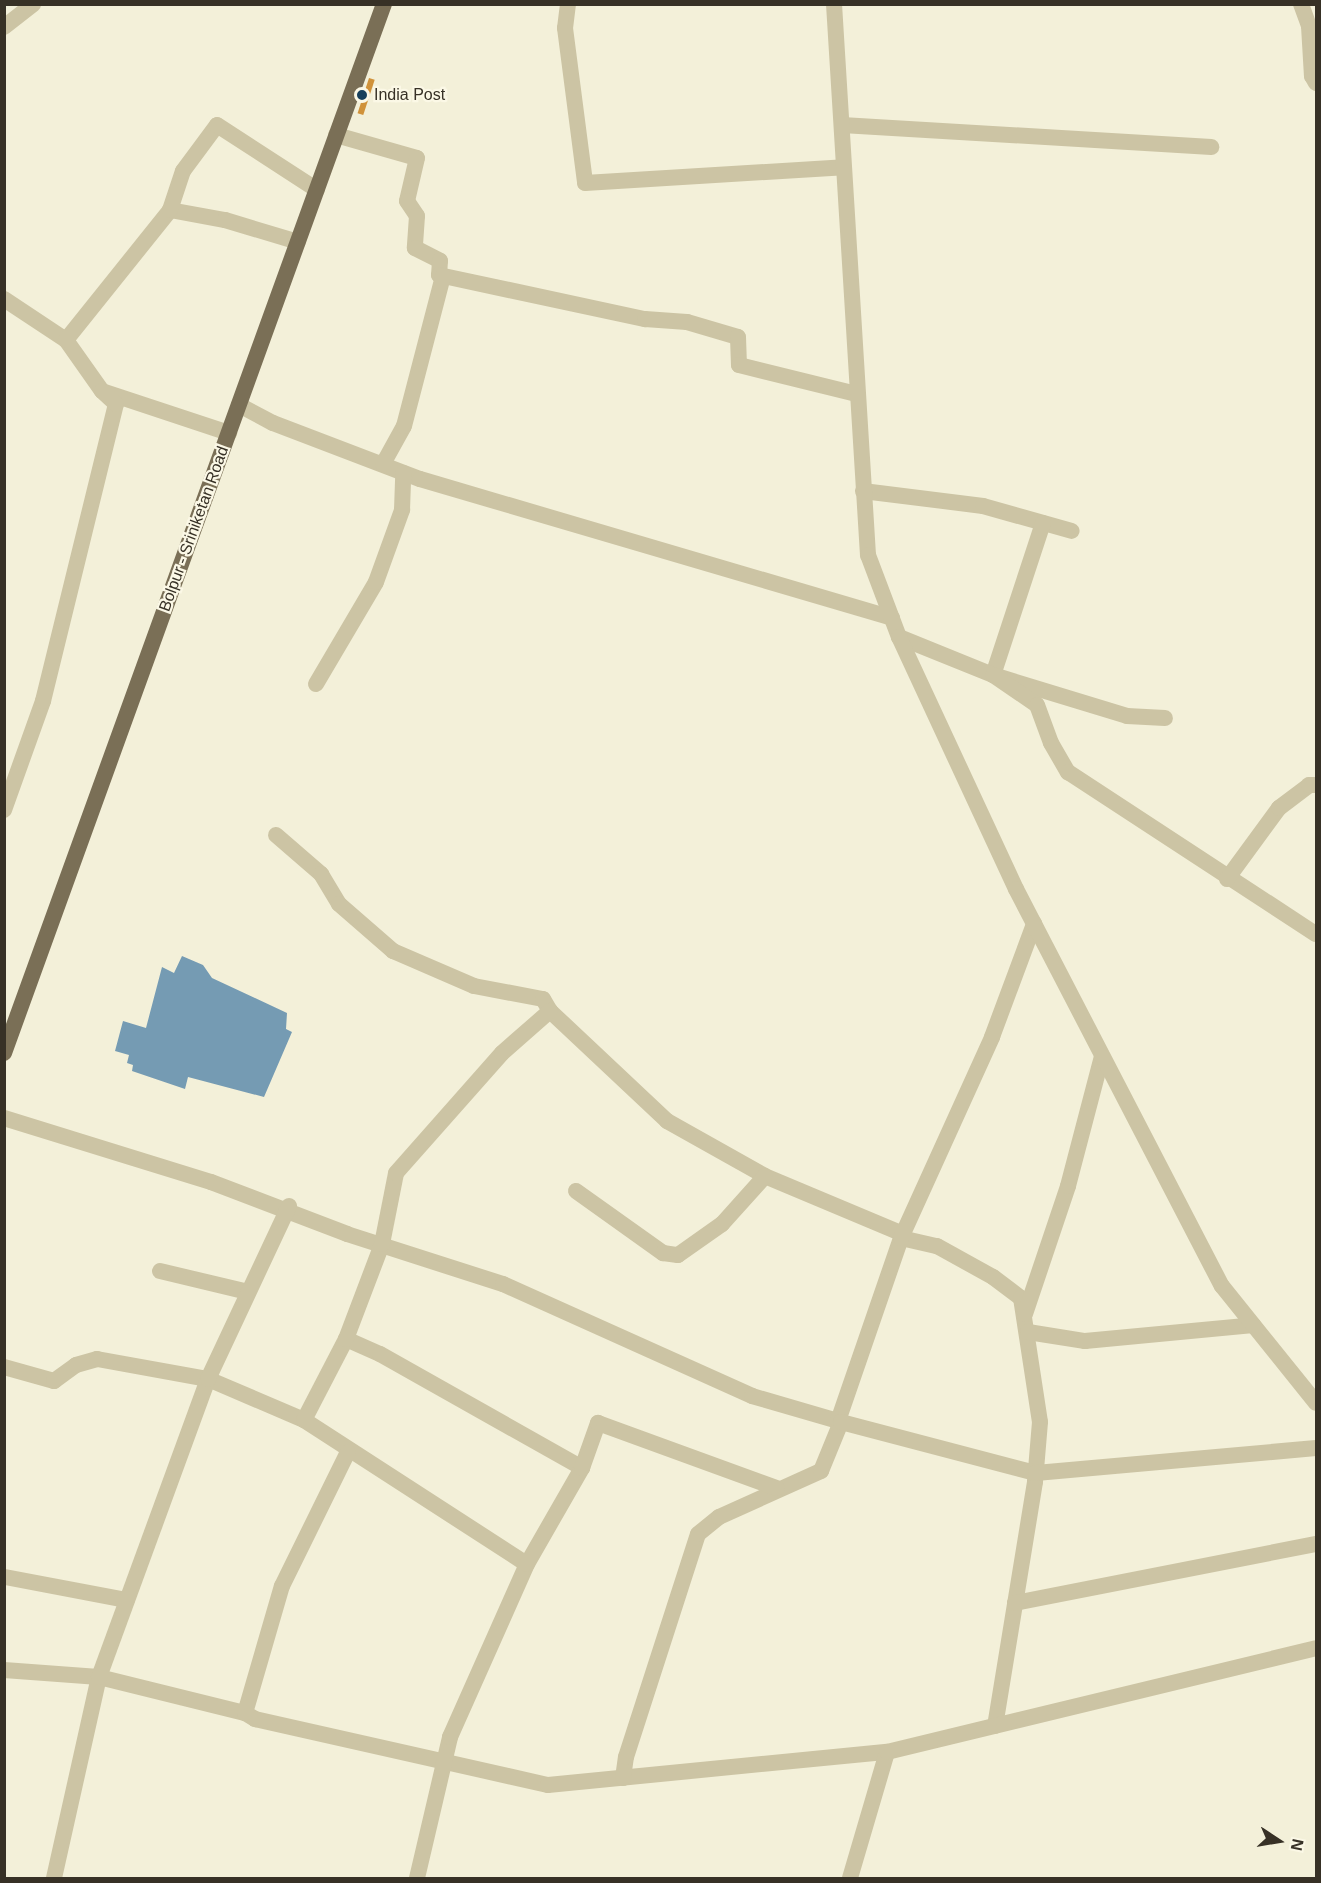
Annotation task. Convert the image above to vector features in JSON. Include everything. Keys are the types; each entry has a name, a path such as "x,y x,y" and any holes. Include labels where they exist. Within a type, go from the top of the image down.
{"main road":[{"name":"Bolpur - Sriniketan Road","path":"4,1053 384,4"}],"street":[{"path":"4,27 33,4"},
{"path":"568,4 565,28 585,183 844,167"},
{"path":"834,4 856,394 868,555 899,637 1034,924 1222,1286 1317,1403"},
{"path":"1301,4 1309,26 1312,76 1317,83"},
{"path":"66,340 170,210 183,171 218,125 317,190"},
{"path":"842,125 1211,147"},
{"path":"336,135 417,158 407,201 417,216 415,248 440,261 439,275 645,319 687,322 738,337 739,365 856,394"},
{"path":"170,210 225,220 298,242"},
{"path":"383,464 404,426 443,276"},
{"path":"4,299 66,340 102,391 116,404 43,701 4,810"},
{"path":"102,391 229,433"},
{"path":"239,405 273,423 403,473 892,618"},
{"path":"316,684 376,582 402,510 403,473"},
{"path":"863,491 983,506 1072,531"},
{"path":"993,675 1043,523"},
{"path":"899,637 993,675 1127,716 1166,718"},
{"path":"993,675 1037,705 1051,744 1068,772 1174,838 1227,879 1317,934"},
{"path":"1227,879 1279,808 1309,785 1317,785"},
{"path":"276,836 321,874 339,903 393,951 474,986 543,999 550,1011 667,1121 765,1176 902,1236 937,1246 993,1277 1021,1298 1040,1422 1036,1473 994,1726"},
{"path":"4,1118 211,1182 288,1208 382,1244 503,1284 752,1396 838,1420 902,1236 992,1037 1034,924"},
{"path":"304,1420 346,1339 382,1244 396,1173 501,1053 550,1011"},
{"path":"1025,1314 1068,1186 1102,1056"},
{"path":"576,1191 663,1253 678,1255 722,1224 765,1176"},
{"path":"54,1878 99,1677 207,1378 288,1208"},
{"path":"160,1271 248,1292"},
{"path":"1028,1332 1085,1341 1253,1325"},
{"path":"346,1339 380,1354 582,1468"},
{"path":"4,1367 54,1381 76,1365 97,1359 207,1378 304,1420 348,1452 527,1564"},
{"path":"623,1778 626,1756 698,1534 719,1516 769,1497 777,1488 821,1471 841,1422 1036,1473 1317,1448"},
{"path":"417,1878 443,1759 527,1564 582,1468 598,1423 777,1488"},
{"path":"245,1713 282,1586 348,1452"},
{"path":"1015,1603 1317,1544"},
{"path":"5,1577 127,1600"},
{"path":"4,1670 99,1677 245,1713 255,1719 443,1759 548,1785 887,1752 1317,1648"},
{"path":"850,1878 887,1752"}],"water":[{"path":"182,956 203,965 212,978 287,1013 286,1029 292,1032 264,1097 188,1077 185,1089 132,1071 133,1065 127,1063 129,1055 115,1051 123,1021 146,1028 162,967 174,973"}],"building":[{"path":"369,78 375,80 363,115 358,113"}],"place":[{"name":"India Post","path":"362,95"}]}
